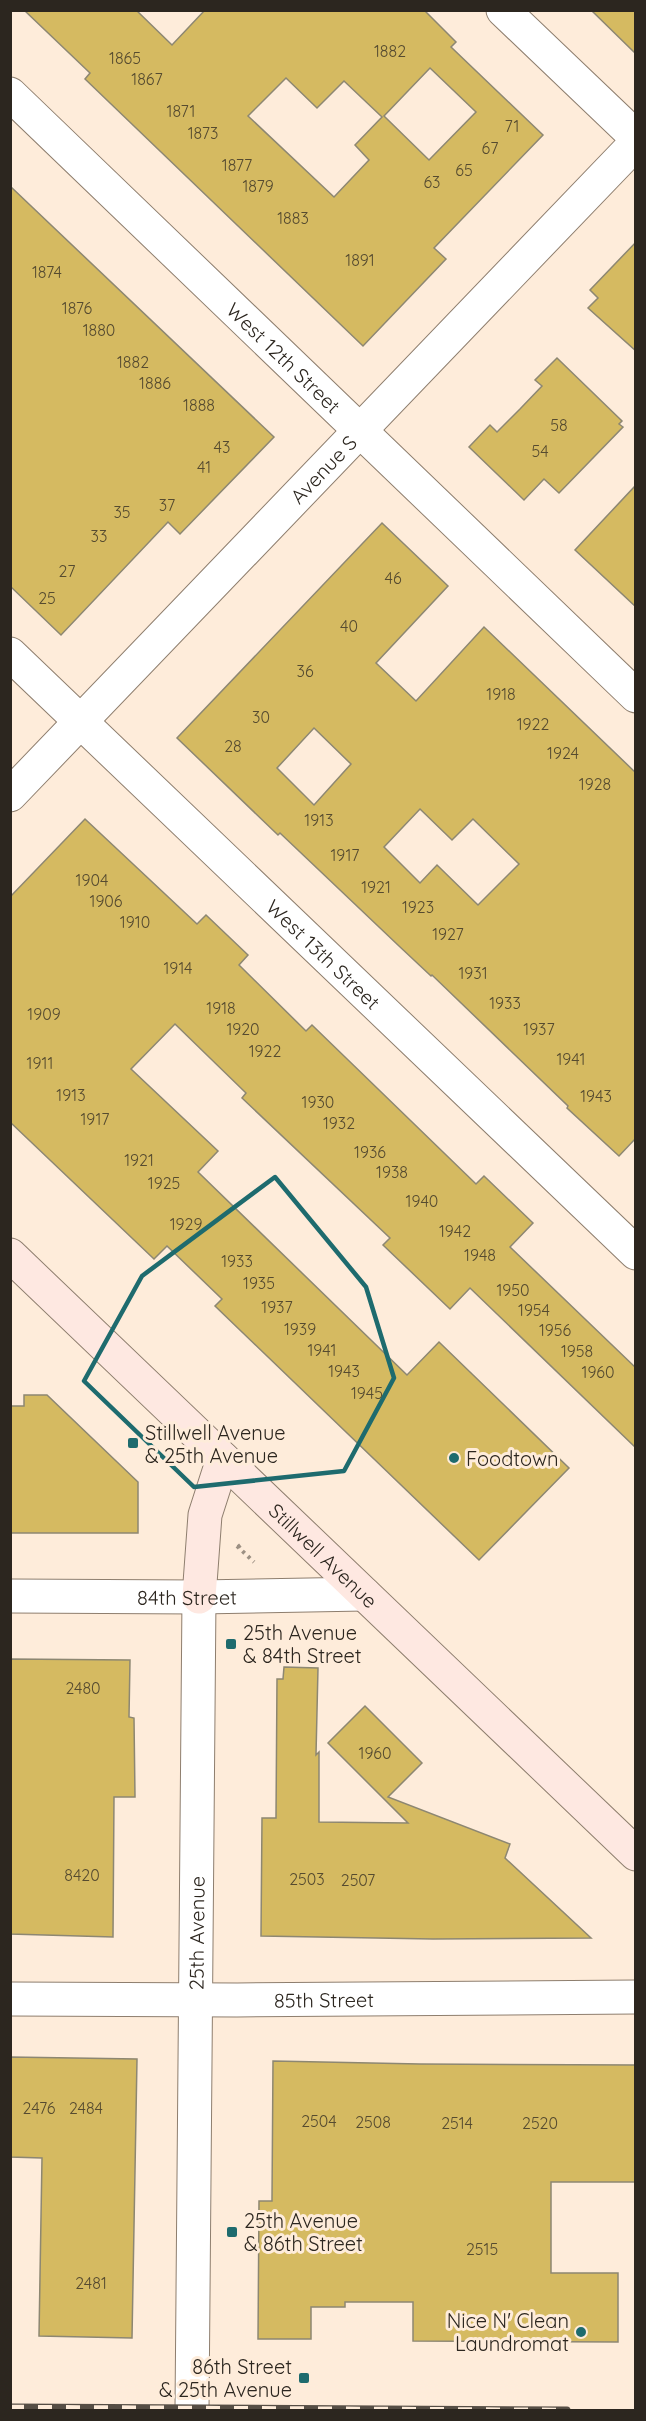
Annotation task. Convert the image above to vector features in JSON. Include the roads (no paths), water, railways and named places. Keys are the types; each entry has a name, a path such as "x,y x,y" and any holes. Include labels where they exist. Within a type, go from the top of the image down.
{"main road":[{"name":"Stillwell Avenue","path":"10,1256 636,1854"},
{"name":"25th Avenue","path":"199,1597 205,1515 223,1459"}],"street":[{"path":"503,10 636,137"},
{"name":"West 12th Street","path":"10,94 636,696"},
{"name":"Avenue S","path":"10,795 636,144"},
{"name":"West 13th Street","path":"10,654 636,1253"},
{"name":"84th Street","path":"10,1596 199,1597 364,1594"},
{"name":"25th Avenue","path":"192,2410 199,1597"},
{"name":"85th Street","path":"10,1999 636,1997"}],"railway":[{"path":"10,2407 567,2410"}],"place":[{"name":"Stillwell Avenue & 25th Avenue","path":"133,1443"},
{"name":"Foodtown","path":"454,1458"},
{"name":"25th Avenue & 84th Street","path":"231,1644"},
{"name":"25th Avenue & 86th Street","path":"232,2232"},
{"name":"Nice N' Clean Laundromat","path":"581,2332"},
{"name":"86th Street & 25th Avenue","path":"304,2378"}]}
